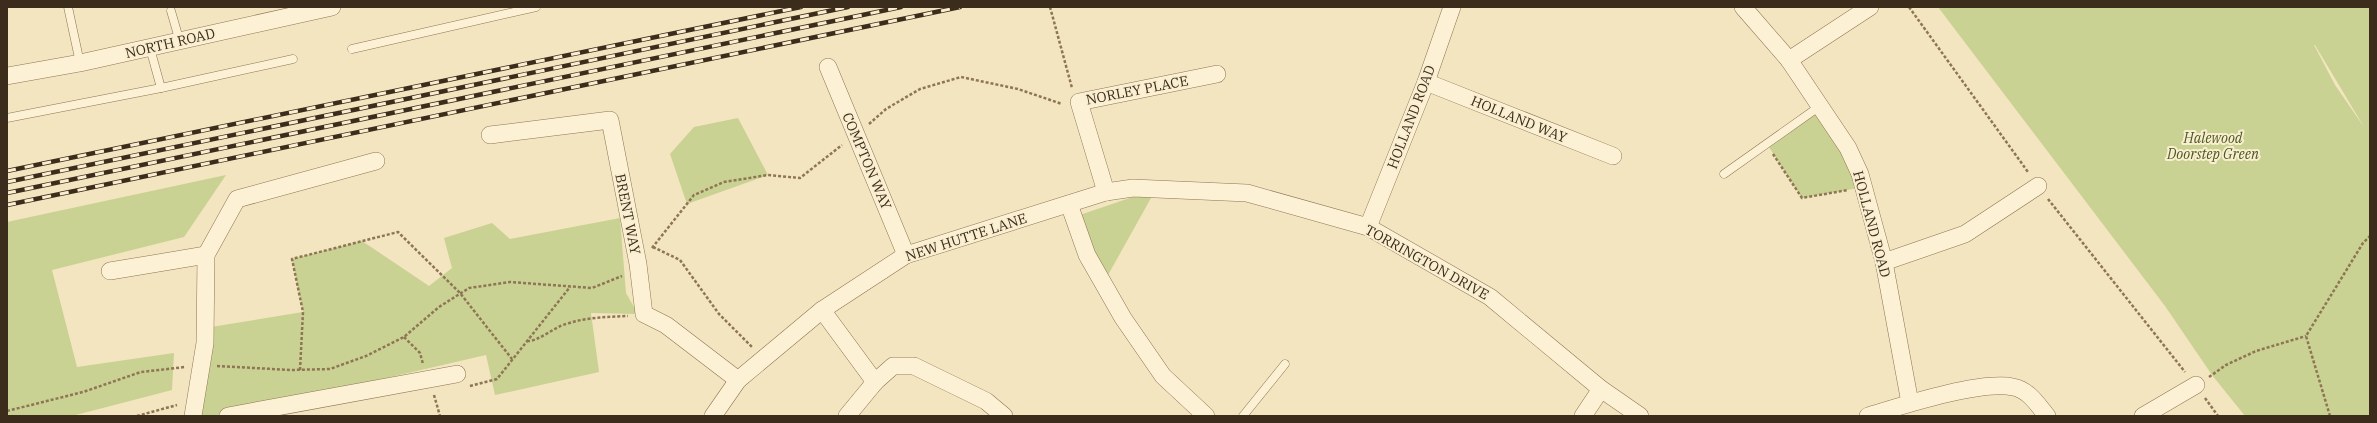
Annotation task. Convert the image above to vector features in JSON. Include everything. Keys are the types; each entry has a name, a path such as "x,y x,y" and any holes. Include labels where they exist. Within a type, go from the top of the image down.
{"street":[{"name":"NORTH ROAD","path":"7,76 80,64 180,42 293,11 332,7"},
{"name":"HOLLAND ROAD","path":"1368,227 1426,82 1452,7"},
{"name":"HOLLAND ROAD","path":"1744,7 1789,60 1848,148 1864,187 1884,262 1910,403"},
{"path":"1789,60 1870,7"},
{"name":"COMPTON WAY","path":"828,68 906,255"},
{"name":"NORLEY PLACE","path":"1106,192 1079,102 1217,74"},
{"name":"HOLLAND WAY","path":"1426,82 1613,156"},
{"name":"BRENT WAY","path":"490,135 610,120 638,264 644,314"},
{"path":"195,408 206,343 206,255 237,199 376,160"},
{"path":"1884,262 1965,234 2038,186"},
{"name":"TORRINGTON DRIVE","path":"1106,192 1132,188 1247,193 1368,227 1490,297 1601,389 1640,416"},
{"name":"NEW HUTTE LANE","path":"713,416 738,380 822,310 906,255 1106,192"},
{"path":"1069,204 1087,255 1122,318 1163,376 1206,416"},
{"path":"110,271 206,255"},
{"path":"822,310 875,382"},
{"path":"644,314 666,325 738,380"},
{"path":"846,416 875,382 893,366 914,366 986,401 1004,416"},
{"path":"228,416 457,374"},
{"path":"1868,416 1910,403 1994,385 2007,386 2030,395 2047,416"},
{"path":"2143,416 2196,385"},
{"path":"1583,416 1601,389"}],"lane":[{"path":"68,7 80,64"},
{"path":"352,49 536,7"},
{"path":"171,11 180,42"},
{"path":"150,48 161,88"},
{"path":"7,118 161,88 293,60"},
{"path":"1724,174 1820,106"},
{"path":"1243,416 1285,364"}],"path":[{"path":"7,411 83,392 141,372 202,364 300,370 330,369 366,356 404,337 439,307 469,288 510,282 592,288 619,278 638,264 694,195 724,182 753,177 768,175 800,178 824,157 856,136 886,109 920,89 961,77 1018,89 1065,105 1079,102 1072,90 1050,7"},
{"path":"1909,7 2038,186 2196,385 2218,416"},
{"path":"1767,144 1802,198 1864,187"},
{"path":"300,370 303,312 292,259 398,232 460,294 512,359"},
{"path":"2196,385 2226,365 2256,351 2306,336 2363,242 2370,236"},
{"path":"653,247 680,260 719,314 764,359"},
{"path":"457,374 465,387 497,379 570,287"},
{"path":"527,341 533,341 553,328 584,319 597,317 636,316 644,314"},
{"path":"2306,336 2330,416"},
{"path":"404,337 420,353 427,379"},
{"path":"137,416 195,408"}],"green space":[{"name":"Halewood Doorstep Green","path":"1938,7 2370,7 2370,416 2245,416 2212,375 2165,306","holes":["2315,45 2364,127 2335,85"]},
{"path":"1820,106 1864,187 1802,198 1767,144"},
{"path":"738,118 768,175 687,204 670,154 694,127"},
{"path":"226,175 184,237 52,270 77,367 174,353 172,390 72,416 7,416 7,222"},
{"path":"1156,189 1103,284 1074,217"},
{"path":"620,218 626,293 638,314 591,313 599,372 495,395 486,355 221,416 193,416 205,328 303,312 292,259 362,241 429,286 452,268 444,238 492,223 510,239"}],"railway":[{"path":"7,171 801,7"},
{"path":"7,182 848,7"},
{"path":"7,193 901,7"},
{"path":"7,205 960,7"}]}
